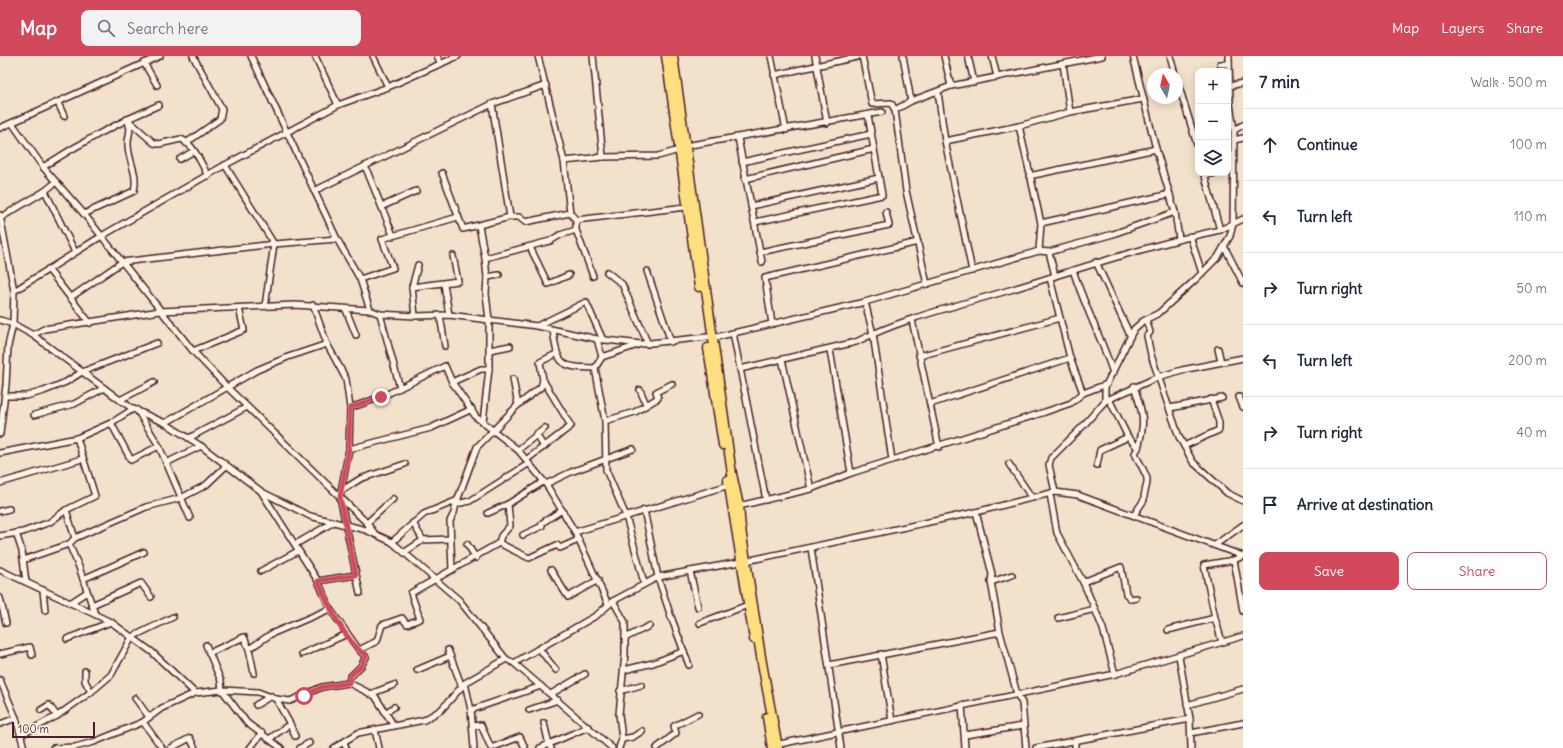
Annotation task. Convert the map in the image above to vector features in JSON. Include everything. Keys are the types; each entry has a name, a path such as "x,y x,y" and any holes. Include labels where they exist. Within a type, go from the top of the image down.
{"main road":[{"path":"666,56 682,148 729,484 775,746"},
{"path":"673,56 682,148"},
{"path":"688,191 686,207 709,338 719,375 732,474 739,506 748,605 775,746"}],"street":[{"path":"0,128 160,56"},
{"path":"186,143 220,119 222,110 193,56"},
{"path":"251,56 337,239 360,279 370,310"},
{"path":"315,56 338,105"},
{"path":"373,56 388,87"},
{"path":"437,56 441,64"},
{"path":"14,291 100,237 225,165 338,105 388,87 458,56"},
{"path":"538,56 564,160 570,214 576,220 576,230 594,276"},
{"path":"593,56 603,157"},
{"path":"771,56 786,130"},
{"path":"815,56 827,123"},
{"path":"903,56 911,101"},
{"path":"944,56 951,86"},
{"path":"968,56 974,82"},
{"path":"992,56 997,77"},
{"path":"894,110 911,101 951,86 1102,56"},
{"path":"1133,56 1156,149 1175,212 1180,239"},
{"path":"1170,56 1173,68"},
{"path":"1229,56 1229,68"},
{"path":"774,75 859,57 872,104 891,103 894,110 906,191 927,284"},
{"path":"144,62 158,85"},
{"path":"1062,64 1070,112"},
{"path":"1220,64 1229,64"},
{"path":"1231,86 1243,83"},
{"path":"314,191 492,104 546,85"},
{"path":"938,92 945,141 972,271"},
{"path":"945,141 1019,126 1070,112 1143,99"},
{"path":"1183,99 1196,140"},
{"path":"58,103 64,116"},
{"path":"492,104 510,217"},
{"path":"1231,104 1234,130 1231,163"},
{"path":"43,167 70,150 127,119 159,105"},
{"path":"564,160 603,157 658,156 682,148 882,112"},
{"path":"755,222 882,195 868,115"},
{"path":"127,119 154,144 181,139 194,152 208,176"},
{"path":"84,214 134,191 136,178 128,143 132,129 127,119"},
{"path":"12,123 43,167 84,214 100,237 122,262 160,312 193,351 247,407 367,523 376,535"},
{"path":"1234,130 1243,125"},
{"path":"1019,126 1029,176 1041,223 1039,251"},
{"path":"742,162 871,134"},
{"path":"738,138 762,262"},
{"path":"1234,140 1243,138"},
{"path":"745,179 874,149"},
{"path":"1029,176 1156,149"},
{"path":"180,159 194,152"},
{"path":"225,165 274,244 265,306"},
{"path":"365,166 393,235"},
{"path":"442,173 463,229 510,217 519,217 525,222 570,214"},
{"path":"1205,176 1220,230"},
{"path":"1138,448 1128,437 1104,394 1107,384 1130,335 1146,320 1159,313 1202,273 1225,248 1234,224 1230,176"},
{"path":"752,206 879,178"},
{"path":"0,434 6,385 8,346 13,324 14,291 0,216 45,191 56,182"},
{"path":"45,191 75,252"},
{"path":"382,206 416,192"},
{"path":"1041,223 1170,194"},
{"path":"576,220 686,207"},
{"path":"760,252 889,225 886,212"},
{"path":"33,335 44,329 160,312 313,305 346,310 370,310 380,314 414,316 449,315 537,326 597,339 641,344 709,338 865,302 1039,251 1049,252 1113,234 1175,212"},
{"path":"360,279 393,268 382,239 393,235 411,232 458,217"},
{"path":"740,369 830,350 856,342 872,334 912,320 1053,277 1096,262 1190,236 1220,230 1243,219"},
{"path":"479,226 487,278 486,294 490,350 483,422"},
{"path":"485,258 550,241 560,235 576,230"},
{"path":"1190,236 1202,273"},
{"path":"70,298 122,262 274,244 337,239"},
{"path":"772,324 764,278 918,242"},
{"path":"530,247 548,284 569,275"},
{"path":"0,248 7,248"},
{"path":"1225,248 1243,283"},
{"path":"1049,252 1060,318 1070,358 1083,393"},
{"path":"412,288 458,281 453,256"},
{"path":"1096,262 1130,335"},
{"path":"414,316 412,288 418,265"},
{"path":"48,269 90,323"},
{"path":"1072,270 1105,349 1113,373"},
{"path":"647,271 671,342"},
{"path":"607,272 622,284 648,344"},
{"path":"487,278 500,275"},
{"path":"444,284 449,315"},
{"path":"537,326 586,302 603,340"},
{"path":"865,302 872,334 892,460"},
{"path":"313,305 327,344 346,379 350,408 349,449 340,497 360,592"},
{"path":"193,351 244,330 239,308"},
{"path":"346,310 356,335"},
{"path":"380,314 400,388"},
{"path":"440,315 445,346"},
{"path":"919,356 1060,318"},
{"path":"0,320 13,324 33,335 120,400 165,423 189,438 262,492 310,516 332,523 366,530 392,542 459,600 506,659 514,663 551,694 612,748"},
{"path":"912,320 939,447"},
{"path":"1146,320 1150,332 1147,336 1151,355 1179,437 1193,462 1228,493 1242,499"},
{"path":"553,330 556,354 566,366 595,368"},
{"path":"733,333 766,500"},
{"path":"597,339 602,357"},
{"path":"5,396 26,396 66,382 82,372 156,343"},
{"path":"165,423 257,370 288,357 327,344"},
{"path":"641,344 602,357 595,368 605,421 606,470 626,516 644,583"},
{"path":"490,350 510,346"},
{"path":"830,350 851,473"},
{"path":"1218,350 1221,362"},
{"path":"392,542 424,514 457,502 470,501 527,462 571,426 543,380 540,362 556,354"},
{"path":"930,404 1070,358"},
{"path":"1115,674 1103,629 1083,582 1057,533 1049,465 1051,458 1084,426 1107,400 1134,386 1158,377 1243,358"},
{"path":"782,359 811,489"},
{"path":"350,408 400,388 445,366 452,382 472,409 476,417 518,450 544,483 562,510 575,532 598,580 611,603 625,622 624,670 620,691 619,714 622,739 618,748"},
{"path":"452,382 481,369 489,369"},
{"path":"513,380 518,405"},
{"path":"452,570 450,521 477,447 518,405 541,387 543,380"},
{"path":"120,400 154,382"},
{"path":"605,421 635,412 658,398 656,392 672,384"},
{"path":"739,506 811,489 851,473 939,447 1070,403 1083,393 1107,384"},
{"path":"0,387 6,385"},
{"path":"1134,386 1144,415 1144,430 1138,448 1134,453 1139,465 1147,477 1146,488 1143,494 1144,500 1134,515"},
{"path":"34,415 74,404 104,388"},
{"path":"640,390 646,404"},
{"path":"1239,397 1243,407"},
{"path":"1170,408 1222,398"},
{"path":"1184,446 1219,430 1219,422 1211,399"},
{"path":"189,438 247,407"},
{"path":"0,453 77,438 110,423 135,409"},
{"path":"135,409 158,446 190,518"},
{"path":"349,449 431,428 472,409"},
{"path":"110,423 131,460 158,446"},
{"path":"518,450 545,428"},
{"path":"536,434 544,447"},
{"path":"1097,465 1100,450 1128,437"},
{"path":"0,536 16,533 50,522 66,510 94,496 77,438"},
{"path":"166,463 201,446"},
{"path":"488,513 508,504 544,483 606,458 633,449"},
{"path":"0,483 82,459"},
{"path":"341,491 360,479 405,464"},
{"path":"1009,464 1032,498"},
{"path":"24,560 69,544 75,538 146,507 181,498 206,485 226,466"},
{"path":"575,532 729,484"},
{"path":"262,492 318,581 330,609 358,650 366,656 361,666 350,676 349,683"},
{"path":"514,663 540,650 597,615 611,603 658,576 811,548 844,539 976,512 1052,492 1078,495 1243,556 1234,560 1204,565 1214,618 1222,642"},
{"path":"367,523 393,499"},
{"path":"358,650 377,641 382,625 402,618 408,624 420,619 412,593 476,558 499,543 501,536 510,526 508,504"},
{"path":"0,511 9,509"},
{"path":"66,510 75,538"},
{"path":"523,535 542,526 542,523 562,510"},
{"path":"644,510 658,576 689,665"},
{"path":"976,512 992,574 991,582 1000,632 1017,694 1022,703 1026,748"},
{"path":"296,544 332,523"},
{"path":"413,523 422,540"},
{"path":"1215,545 1243,525"},
{"path":"16,533 24,560 26,582"},
{"path":"405,552 422,540 451,539"},
{"path":"499,543 529,558 557,545 560,548 578,540"},
{"path":"69,544 95,614"},
{"path":"468,544 476,558"},
{"path":"811,548 841,748"},
{"path":"261,571 298,551"},
{"path":"83,579 144,552"},
{"path":"1234,560 1243,611"},
{"path":"1083,582 1121,567 1126,594 1131,599 1136,598"},
{"path":"0,570 111,622 132,636 167,665 195,693"},
{"path":"551,570 568,597 598,580"},
{"path":"690,571 698,606"},
{"path":"318,581 356,575"},
{"path":"991,582 1012,575"},
{"path":"92,604 141,583 150,597"},
{"path":"43,590 45,610"},
{"path":"70,603 87,592"},
{"path":"0,598 6,623"},
{"path":"700,623 748,605"},
{"path":"249,649 271,634 330,609"},
{"path":"1058,618 1095,610"},
{"path":"21,736 57,716 91,692 111,675 132,636 173,617"},
{"path":"1168,630 1214,618"},
{"path":"67,639 111,622"},
{"path":"625,638 649,626"},
{"path":"829,665 1000,632"},
{"path":"302,654 347,634"},
{"path":"775,746 962,705 1115,674 1243,636"},
{"path":"209,653 244,637 249,649 254,673"},
{"path":"206,645 221,681 222,690 247,723 281,748"},
{"path":"0,654 30,647 32,655"},
{"path":"448,650 464,685 471,710 474,748"},
{"path":"540,650 556,670"},
{"path":"624,670 653,663 684,651"},
{"path":"880,654 892,721"},
{"path":"417,670 450,656"},
{"path":"1179,656 1190,719 1191,748"},
{"path":"334,748 358,733 424,720 441,710 464,685 506,659"},
{"path":"85,671 85,681 91,692"},
{"path":"551,694 585,674"},
{"path":"0,680 16,718 24,748"},
{"path":"53,748 75,747 94,742 143,722 168,705 195,693 222,690 253,692 290,701 322,687 349,683 375,696 394,726"},
{"path":"370,694 394,685"},
{"path":"620,691 641,685"},
{"path":"471,710 541,686"},
{"path":"1187,705 1243,689"},
{"path":"135,698 149,717"},
{"path":"256,705 273,698"},
{"path":"273,698 290,724 295,736"},
{"path":"529,710 558,700"},
{"path":"41,710 49,705 57,716"},
{"path":"962,705 965,748"},
{"path":"385,713 394,707"},
{"path":"657,748 676,733 674,726 698,714"},
{"path":"0,724 16,718"},
{"path":"1036,748 1075,742 1190,719"},
{"path":"143,722 162,748"},
{"path":"544,722 550,746"},
{"path":"1191,733 1243,723"},
{"path":"269,739 290,724"},
{"path":"473,726 481,725 491,748 520,737 525,748"},
{"path":"965,735 1023,726"},
{"path":"540,748 550,746 588,727"},
{"path":"375,730 379,748"},
{"path":"622,739 633,737 642,731"},
{"path":"250,748 262,733"},
{"path":"171,748 190,738 195,748"},
{"path":"344,742 346,748"},
{"path":"1075,742 1075,748"},
{"path":"300,748 309,743"}],"route":[{"path":"304,696 322,687 349,683 350,676 361,666 366,656 358,650 330,609 318,581 356,575 340,497 349,449 350,408 381,397"}]}
